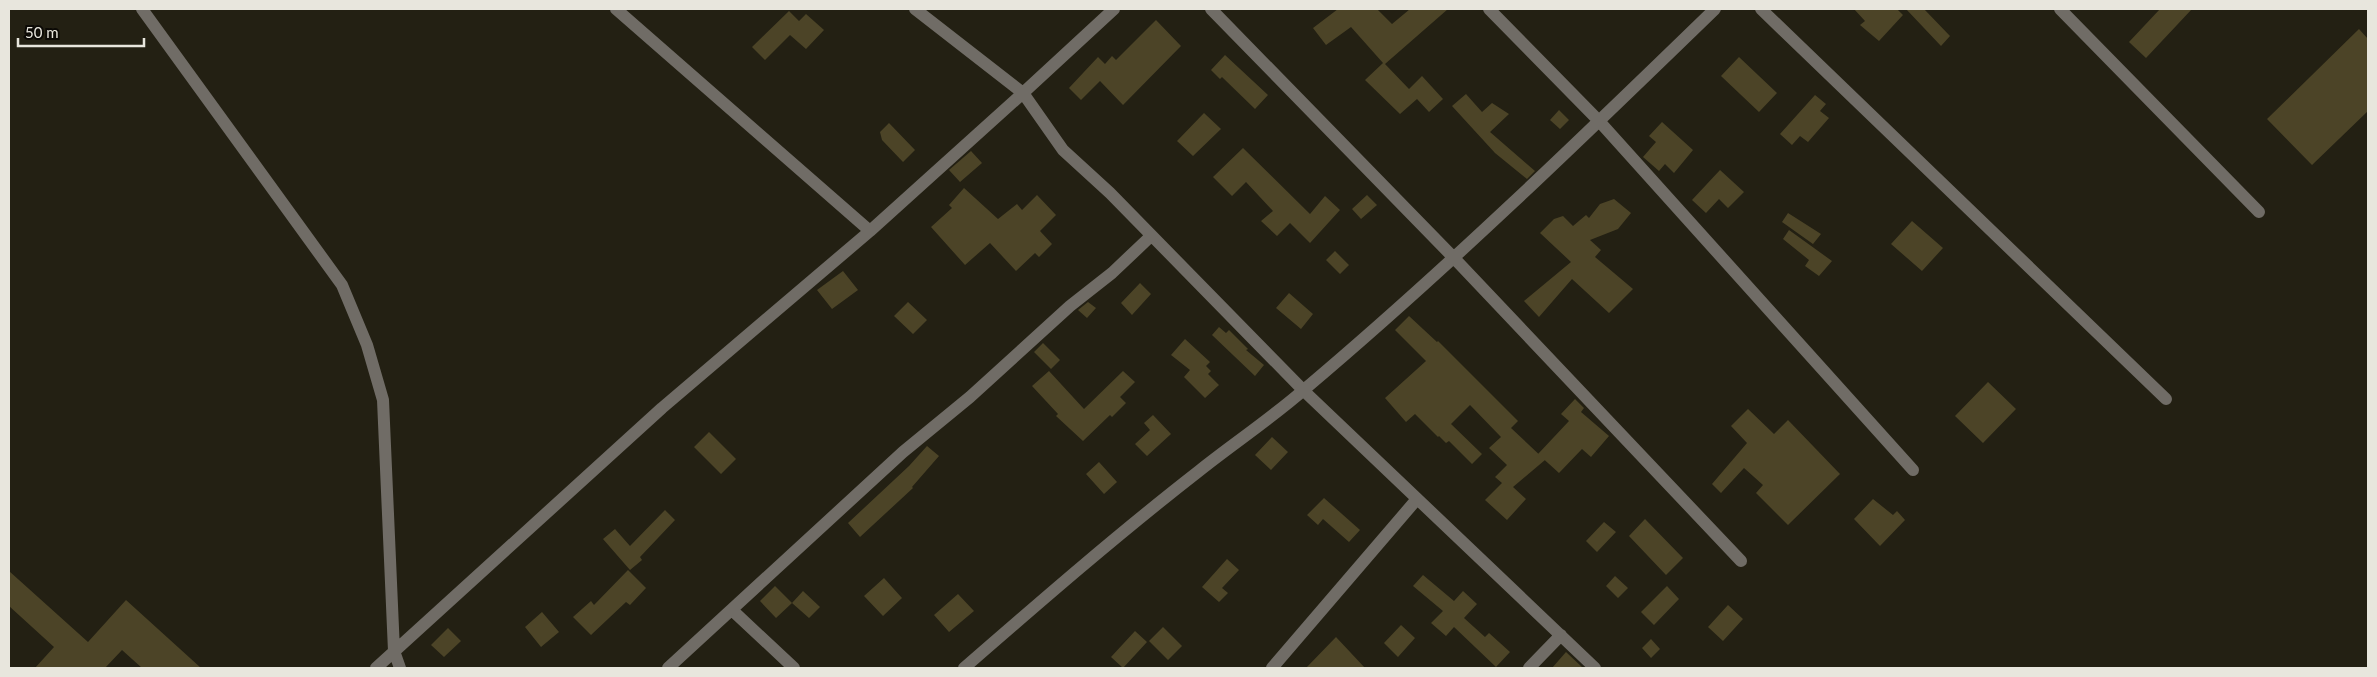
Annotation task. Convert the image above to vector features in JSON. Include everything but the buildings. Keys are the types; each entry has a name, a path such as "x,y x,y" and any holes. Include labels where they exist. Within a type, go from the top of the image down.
{"street":[{"path":"142,9 342,285 367,345 383,400 394,651 400,668"},
{"path":"616,9 870,231"},
{"path":"915,9 1023,93 1063,150 1304,391 1596,668"},
{"path":"376,668 662,408 870,231 1114,9"},
{"path":"1211,9 1454,258 1741,561"},
{"path":"1489,9 1599,121 1913,470"},
{"path":"964,668 1058,585 1125,530 1304,391 1454,258 1715,9"},
{"path":"1761,9 2166,400"},
{"path":"2060,9 2259,212"},
{"path":"668,668 903,452 970,397 1070,306 1112,273 1151,236"},
{"path":"1272,668 1417,499"},
{"path":"732,610 794,668"},
{"path":"1528,668 1561,635"}]}
